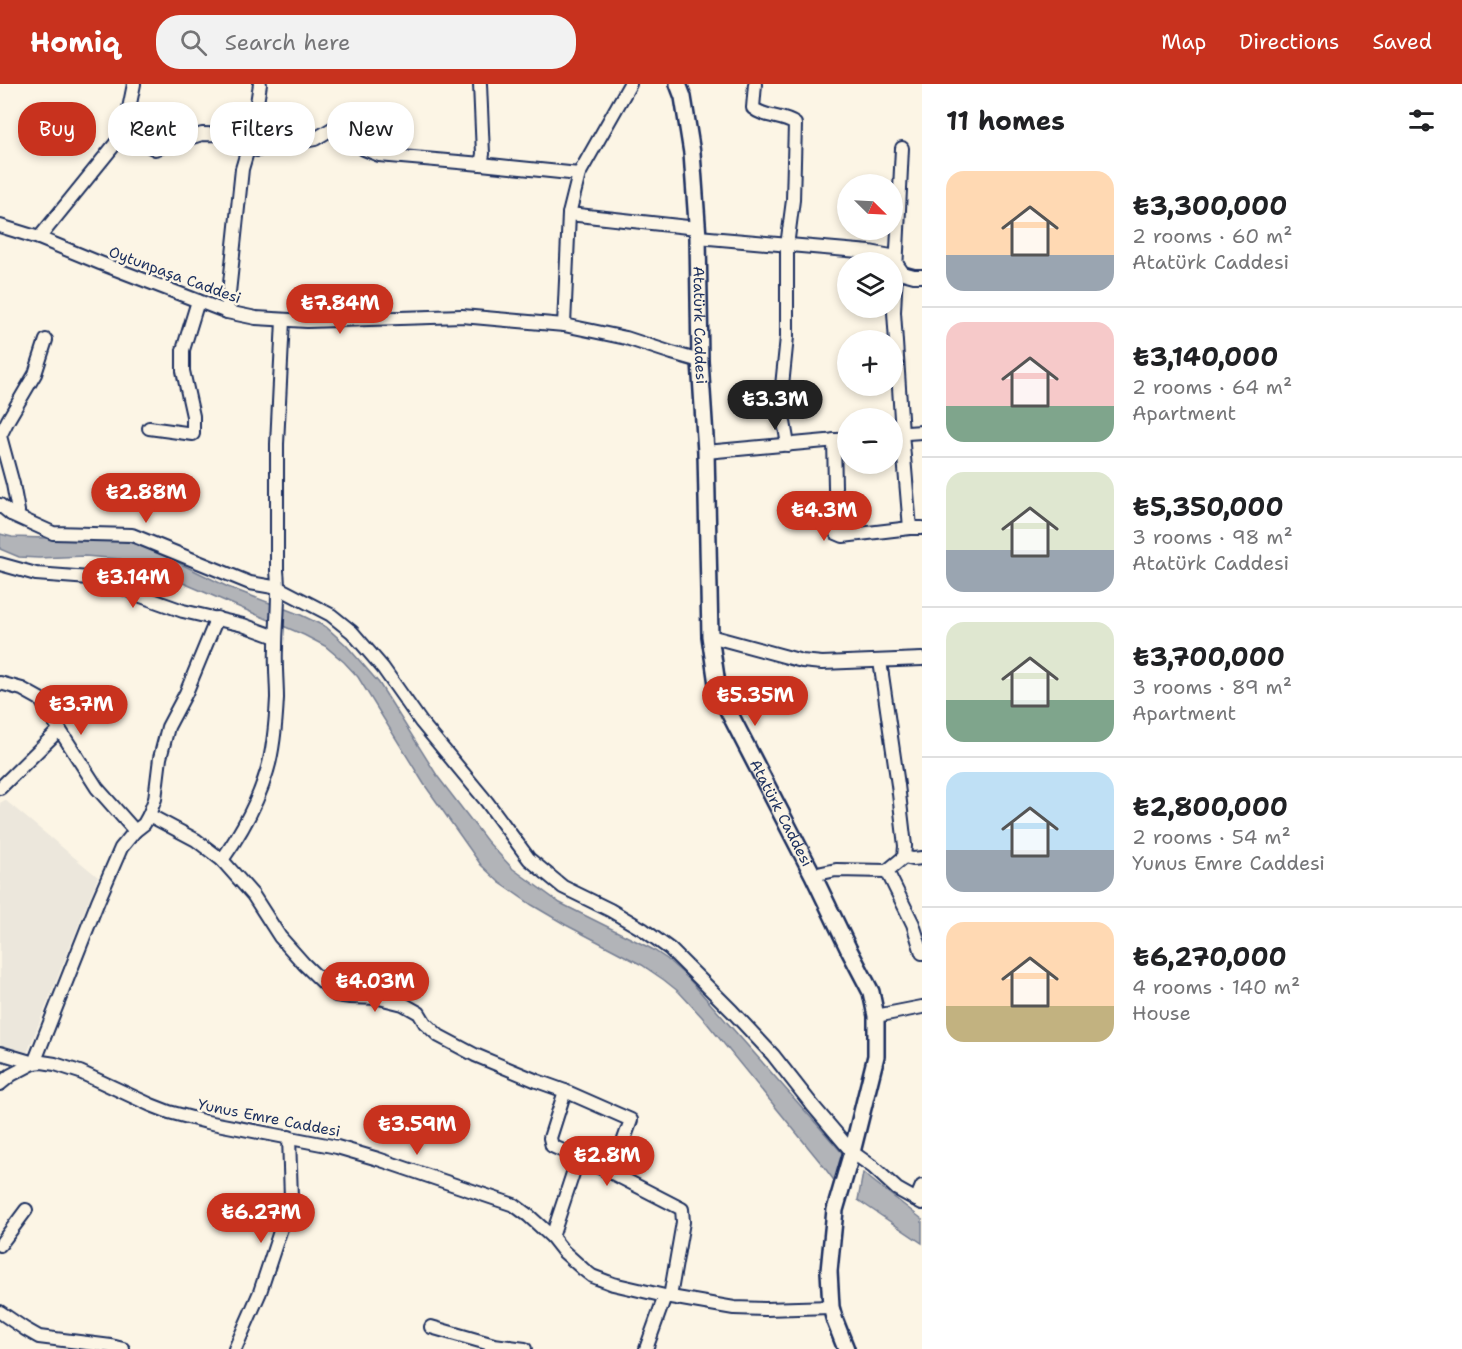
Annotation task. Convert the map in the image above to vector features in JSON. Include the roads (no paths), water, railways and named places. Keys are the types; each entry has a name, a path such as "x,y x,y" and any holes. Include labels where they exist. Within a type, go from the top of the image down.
{"main road":[{"name":"Atatürk Caddesi","path":"678,84 683,98 692,153 698,233 700,361 710,636 718,691 871,992 876,1016 876,1056 835,1210 829,1271 831,1307 846,1349"}],"street":[{"path":"130,102 134,84"},
{"path":"257,102 260,84"},
{"path":"480,84 483,154 481,164"},
{"path":"564,325 569,214 579,174 630,84"},
{"path":"754,84 753,108 758,112 790,120 795,124 793,200 787,246 787,337 783,396 783,416 788,444"},
{"path":"315,139 335,127 344,128 350,131 364,149 379,155 579,174"},
{"path":"898,252 902,148"},
{"path":"39,238 108,153"},
{"path":"227,312 242,169 246,156"},
{"path":"569,214 787,246 870,252"},
{"name":"Oytunpaşa Caddesi","path":"0,226 39,238 100,264 227,312 256,318 307,321 462,316 564,325 626,338 700,361"},
{"path":"903,273 922,276"},
{"path":"149,428 193,434 193,416 183,371 183,350 198,301"},
{"path":"894,318 896,408"},
{"path":"222,860 251,812 268,770 274,732 279,588 277,444 283,320"},
{"path":"11,514 18,511 0,436 35,374 46,340"},
{"path":"903,434 922,432"},
{"path":"834,440 836,533 843,536 916,528 903,464"},
{"path":"705,452 837,440"},
{"path":"0,505 11,514 53,534 132,535 250,583 279,588 331,615 352,632 383,668 421,722 488,802 529,859 563,887 610,910 670,949 773,1055 852,1152 897,1189 919,1202 922,1186"},
{"path":"0,564 36,574 103,579 183,611 243,625 276,637"},
{"path":"0,1084 11,1075 34,1063 121,848 144,824 149,815 155,799 160,758 168,727 186,693 217,618"},
{"path":"710,636 802,661 836,663 922,659"},
{"path":"880,661 898,785 904,857"},
{"path":"0,682 22,689 40,699 98,788 135,831"},
{"path":"0,788 59,730"},
{"path":"149,815 196,840 222,860 253,895 280,938 336,995 379,998 403,1004 419,1013 425,1023 439,1036 475,1055 631,1120 612,1173"},
{"path":"904,857 922,858"},
{"path":"813,875 836,870 887,871 904,857"},
{"path":"887,871 918,923 922,953"},
{"path":"876,1016 922,1007"},
{"name":"Yunus Emre Caddesi","path":"0,1053 34,1063 55,1064 74,1070 151,1105 185,1117 337,1147 514,1205 529,1216 552,1237 563,1251 592,1276 614,1284 668,1297 734,1308 831,1307"},
{"path":"565,1091 550,1138 552,1146 612,1173 682,1209 683,1222 668,1297 646,1349"},
{"path":"235,1349 260,1292 291,1198 289,1137"},
{"path":"552,1237 578,1158"},
{"path":"0,1245 27,1210"},
{"path":"0,1312 39,1337 64,1345 111,1346 123,1349"},
{"path":"431,1327 494,1345 525,1349"}]}
